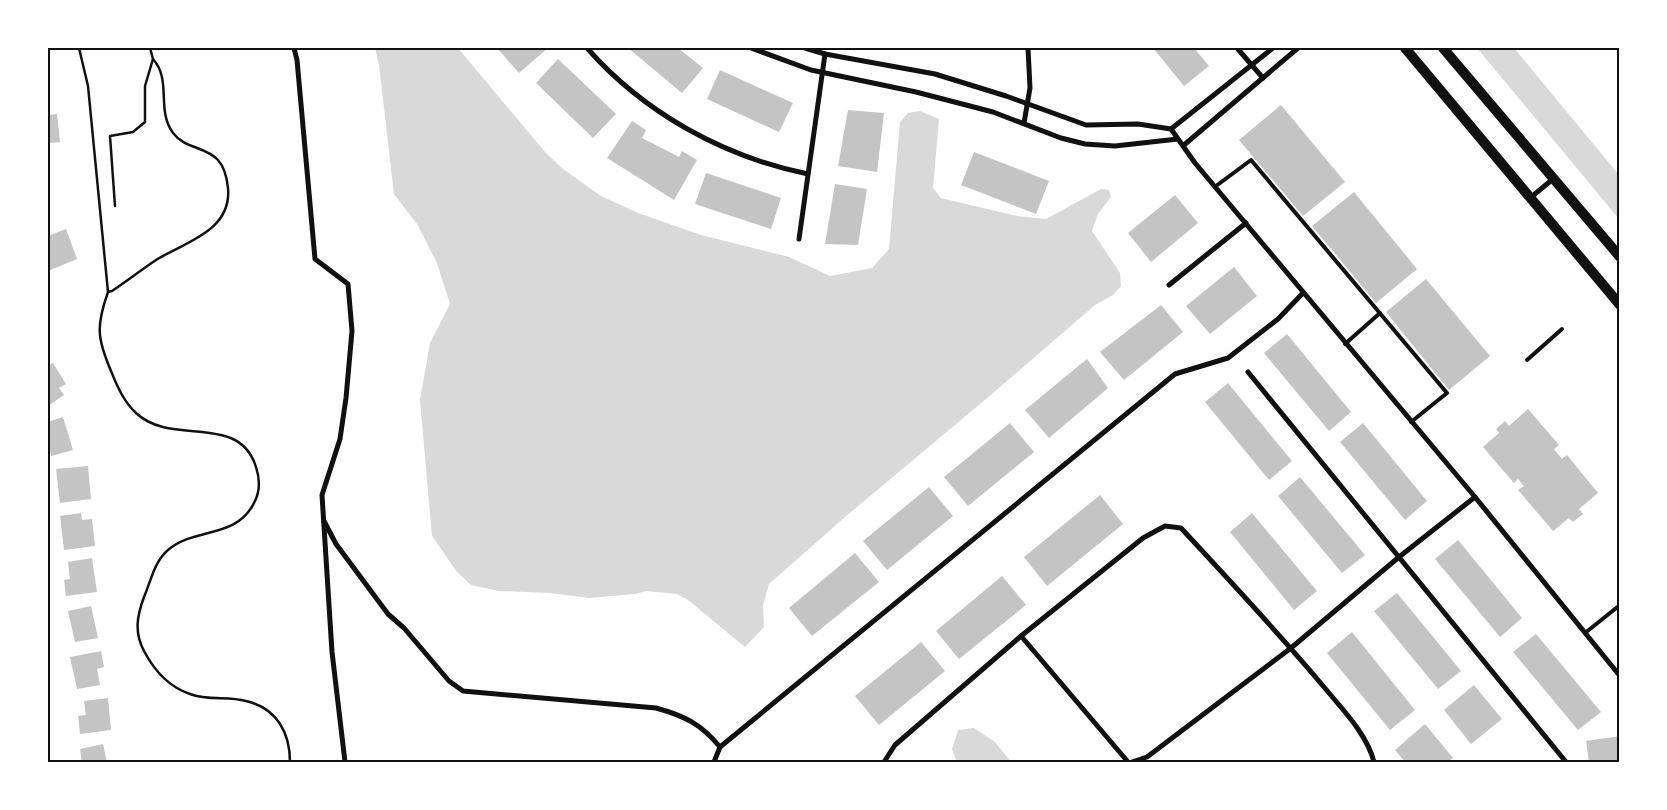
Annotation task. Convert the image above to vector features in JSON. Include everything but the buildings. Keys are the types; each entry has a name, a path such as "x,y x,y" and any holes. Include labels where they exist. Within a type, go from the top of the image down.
{"main road":[{"path":"1405,48 1620,305"},
{"path":"1443,48 1620,257"}],"street":[{"path":"294,48 297,60 315,259 348,284 352,331 340,440 322,495 322,518 330,596 332,652 345,762"},
{"path":"587,48 599,61 652,107 679,124 764,163 808,174"},
{"path":"751,48 822,73 916,92 993,112 1061,138 1085,144 1115,146 1178,139"},
{"path":"805,48 824,54 935,74 1006,96 1086,125 1138,124 1171,129 1195,163 1475,497 1620,676"},
{"path":"1024,123 1030,88 1028,48"},
{"path":"1237,48 1263,78"},
{"path":"1171,129 1273,48"},
{"path":"1184,145 1298,48"},
{"path":"799,239 824,54"},
{"path":"1530,198 1553,179"},
{"path":"1169,285 1246,223"},
{"path":"714,762 720,747 1174,374 1228,358 1278,319 1303,293"},
{"path":"1248,372 1566,762"},
{"path":"1132,762 1147,757 1291,648 1399,557 1475,497"},
{"path":"322,518 336,544 388,614 404,628 449,681 463,691 656,708 679,714 706,730 720,747"},
{"path":"884,762 895,745 1021,636 1142,538 1166,526 1181,528 1291,648 1351,720 1372,753 1374,762"},
{"path":"1021,636 1128,762"}],"lane":[{"path":"1216,186 1251,160 1447,393 1411,422"},
{"path":"1345,344 1380,313"},
{"path":"1527,360 1562,329"},
{"path":"1585,633 1620,605"}],"path":[{"path":"78,48 88,86 108,292 99,318 100,340 118,388 136,414 146,421 170,430 224,434 236,440 246,447 253,457 259,485 257,499 250,512 242,520 232,527 179,543 160,558 137,618 138,638 158,672 178,688 199,696 245,700 262,707 278,719 286,733 290,748 290,762"},
{"path":"108,292 156,260 206,233 224,214 228,205 227,179 218,159 209,153 182,142 168,126 163,108 161,69 153,59 150,48"},
{"path":"115,206 110,136 133,132 145,122 145,86 153,59"}],"shaded area":[{"path":"375,48 458,48 545,152 563,169 601,196 638,213 701,235 789,257 830,276 872,268 889,249 900,122 908,113 920,111 939,119 933,188 941,198 1017,216 1046,219 1101,189 1109,190 1111,197 1098,214 1092,231 1120,273 1121,286 1113,295 1095,305 769,584 763,606 764,627 745,647 688,600 677,594 646,591 635,594 589,598 550,593 499,591 471,585 457,572 432,536 420,400 430,343 450,304 437,263 417,224 394,194 379,65"},
{"path":"1477,48 1514,48 1619,175 1619,219"},
{"path":"974,728 995,742 1011,762 957,762 952,749 958,730"}]}
